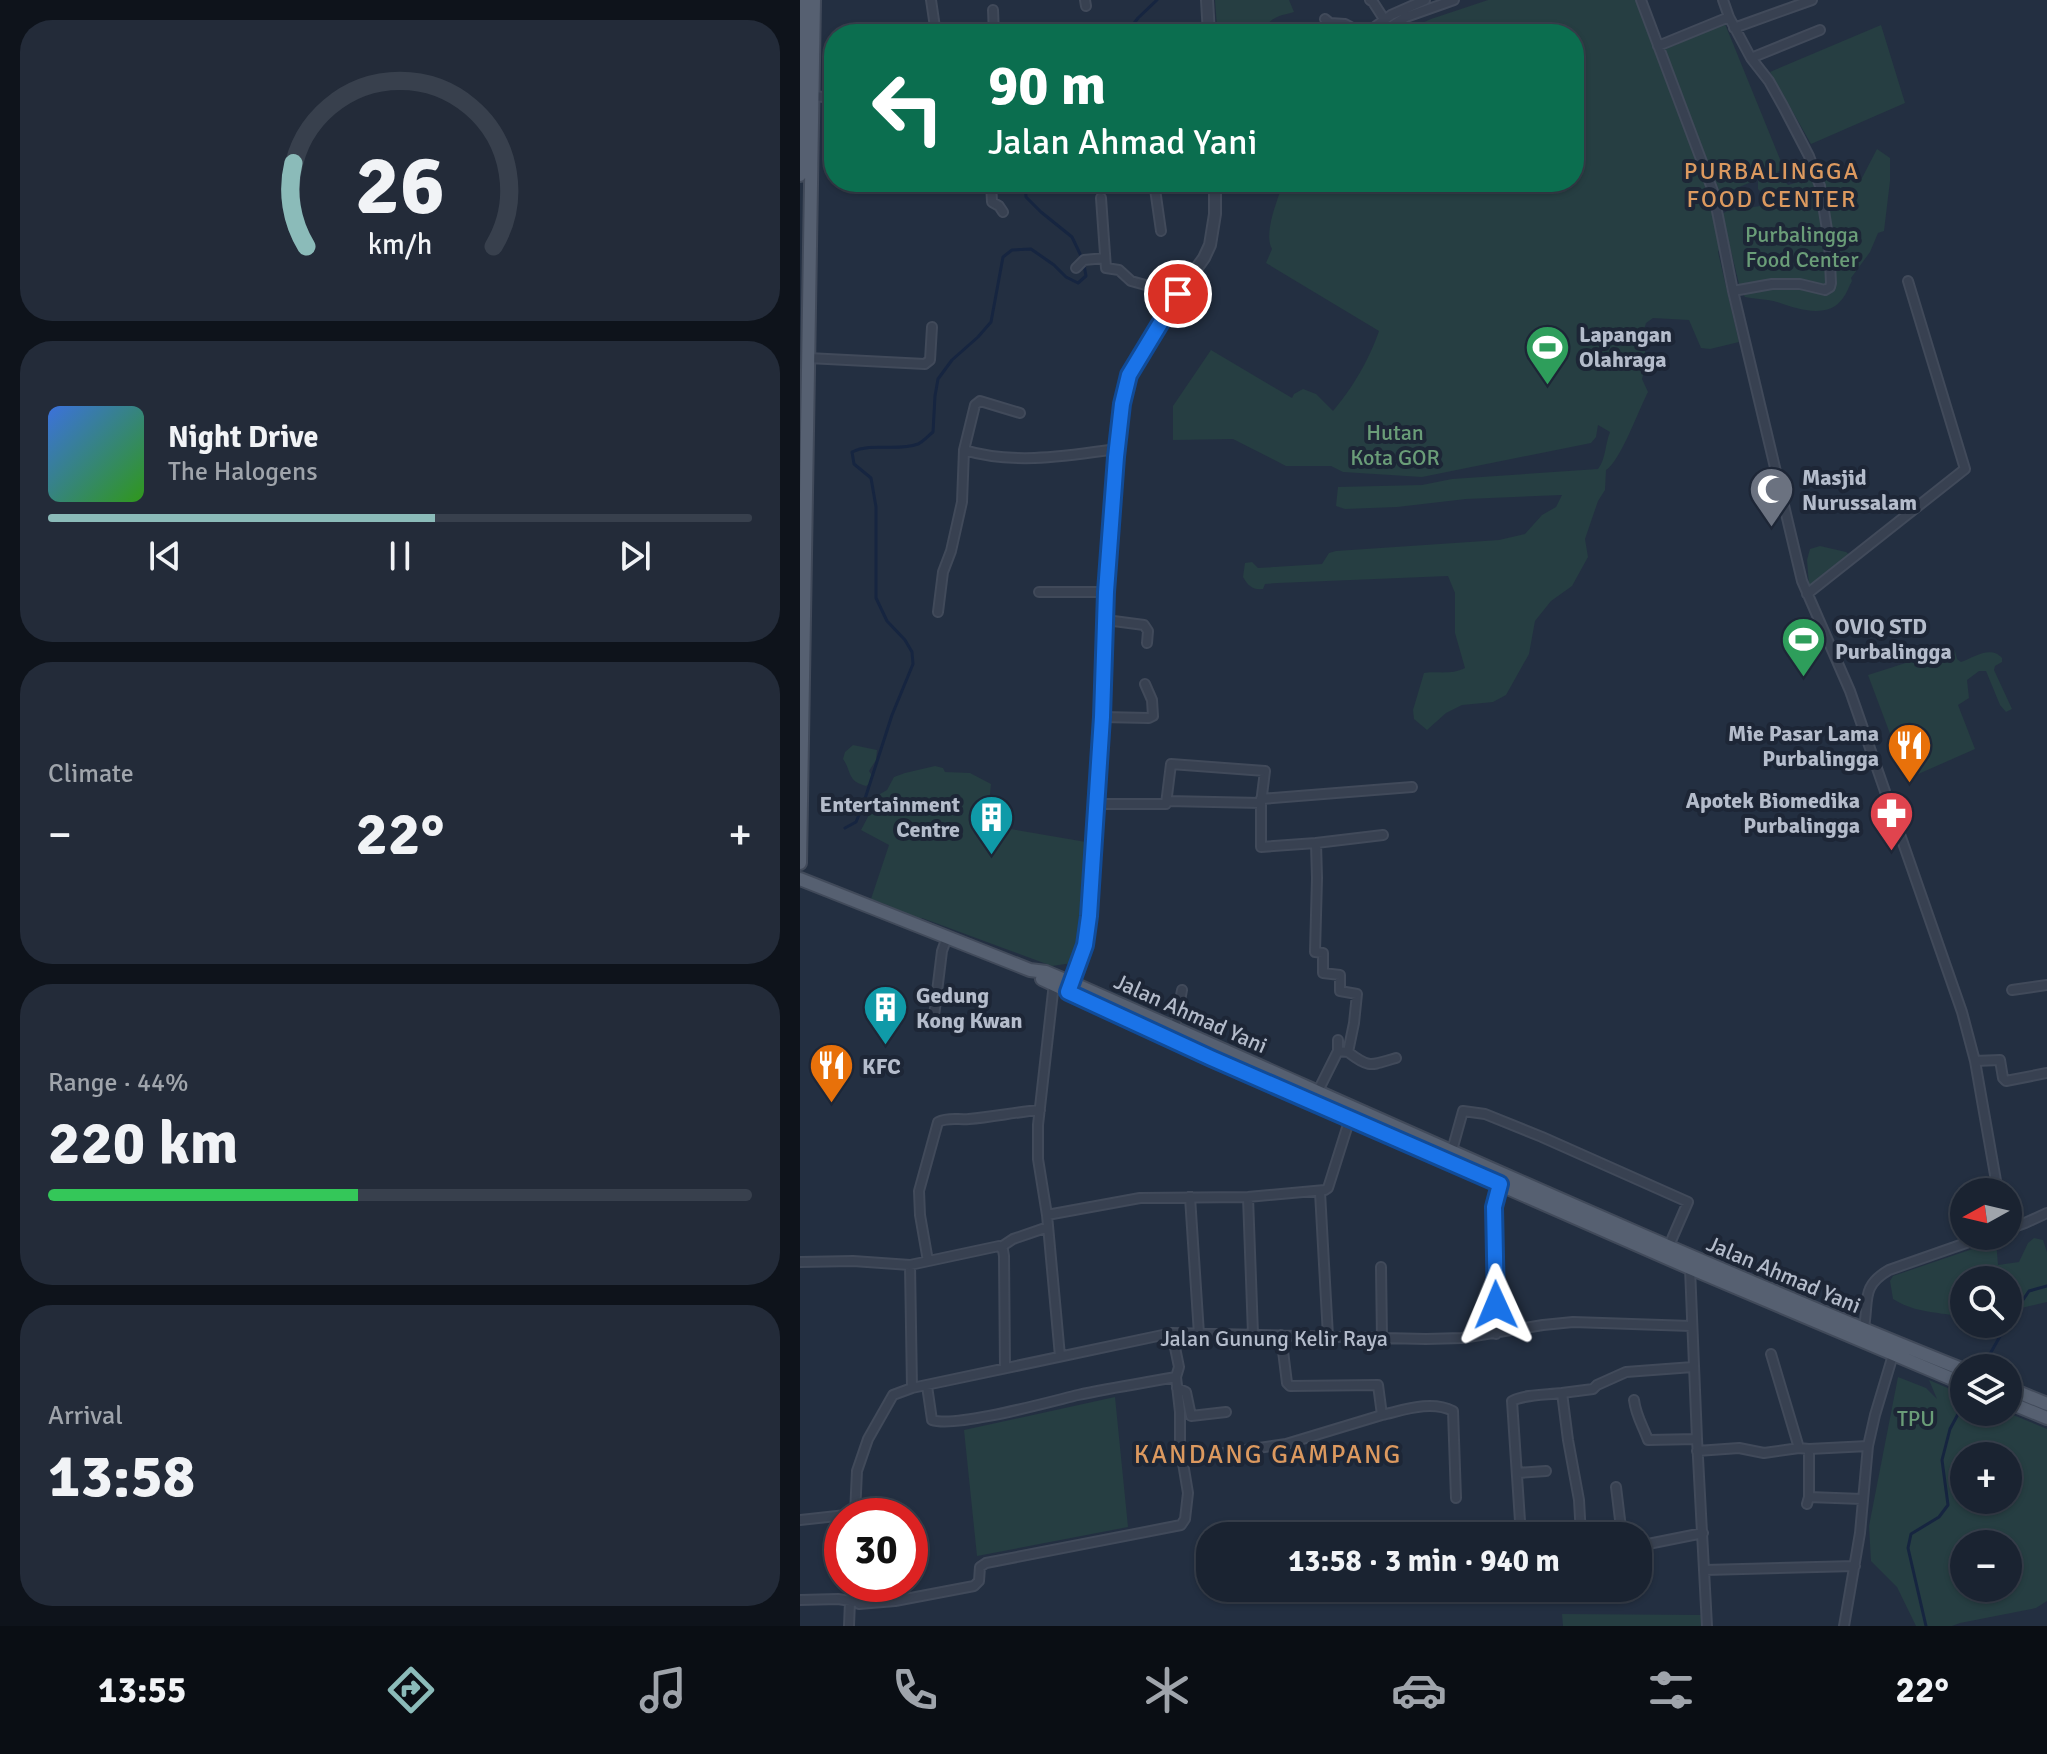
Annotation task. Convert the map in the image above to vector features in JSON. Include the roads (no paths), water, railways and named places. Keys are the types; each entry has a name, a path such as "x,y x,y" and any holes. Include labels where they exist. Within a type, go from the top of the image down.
{"main road":[{"path":"800,175 803,0"},
{"path":"800,863 814,0"},
{"name":"Jalan Ahmad Yani","path":"800,879 1030,970 1037,976 1055,980 1197,1052 1352,1112 1862,1335 1893,1355 1950,1378"},
{"name":"Jalan Ahmad Yani","path":"1070,987 1175,1028 1318,1091 1352,1112"},
{"name":"Jalan Ahmad Yani","path":"1666,1251 1690,1268 1862,1335 1950,1365"},
{"path":"2022,1394 2047,1404"},
{"path":"2022,1408 2047,1418"}],"street":[{"path":"931,0 935,24"},
{"path":"1207,0 1208,24"},
{"path":"1370,0 1384,19"},
{"path":"1377,24 1425,0"},
{"path":"1395,24 1454,0"},
{"path":"1641,0 1708,177 1794,551 1807,594 1850,691 1962,1012 1975,1061 1996,1178"},
{"path":"1723,0 1734,28 1769,81 1809,156 1820,186 1832,269 1830,287 1825,290 1800,284 1772,284 1733,291"},
{"path":"1734,28 1812,0"},
{"path":"993,10 994,24"},
{"path":"1658,46 1729,17"},
{"path":"1325,19 1330,23 1345,24"},
{"path":"1751,58 1820,30"},
{"path":"813,96 824,97"},
{"path":"992,192 992,202 1003,212"},
{"path":"1155,192 1161,231"},
{"path":"1070,987 1088,927 1102,717 1106,592 1124,393 1129,375 1210,245 1215,192"},
{"path":"1101,198 1106,268 1119,270 1131,281 1178,294"},
{"path":"1076,268 1084,260 1105,258"},
{"path":"1807,594 1965,469 1908,281"},
{"path":"808,358 925,364 930,360 932,327"},
{"path":"938,612 943,572 962,502 964,450 976,402 1020,413"},
{"path":"964,450 984,456 1030,458 1117,449"},
{"path":"1039,592 1106,592"},
{"path":"1106,620 1144,625 1148,631 1147,643"},
{"path":"1102,717 1153,716 1152,700 1145,684"},
{"path":"1167,801 1172,764 1264,770 1262,849 1383,835"},
{"path":"1097,804 1261,801 1412,787"},
{"path":"1316,843 1315,952 1323,953 1323,973 1340,975 1340,991 1357,994 1348,1052"},
{"path":"934,1016 942,951 947,937"},
{"path":"1055,980 1038,1125 1038,1159 1047,1215 1060,1356"},
{"path":"2012,990 2047,985"},
{"path":"1175,1028 1182,990"},
{"path":"1318,1091 1338,1051 1338,1040"},
{"path":"1338,1051 1348,1052 1371,1065 1396,1058"},
{"path":"1975,1061 2000,1060 2006,1081 2047,1073"},
{"path":"928,1261 919,1191 938,1122 946,1118 964,1119 1040,1110"},
{"path":"1442,1153 1463,1111 1485,1114 1574,1151 1688,1202 1666,1251"},
{"path":"1047,1215 1140,1198 1248,1197 1320,1192 1328,1188 1352,1112"},
{"path":"1496,1334 1494,1207 1502,1179"},
{"path":"1320,1192 1328,1336"},
{"path":"1190,1197 1199,1334"},
{"path":"1248,1197 1253,1334"},
{"path":"2022,1224 2047,1213"},
{"path":"800,1262 853,1261 910,1265 1001,1247 1013,1239 1048,1227"},
{"path":"1001,1247 1004,1256 1005,1368"},
{"path":"1862,1335 1867,1294 1878,1276 1950,1249"},
{"path":"856,1498 857,1471 868,1439 893,1395 912,1388 910,1265"},
{"path":"1381,1267 1382,1339"},
{"path":"1690,1268 1707,1626"},
{"name":"Jalan Gunung Kelir Raya","path":"912,1388 1179,1333 1424,1339 1462,1338 1573,1322 1691,1326"},
{"path":"928,1595 974,1586 980,1579 980,1567 986,1563 1184,1523 1187,1458 1179,1433 1180,1389 1176,1377 1179,1333"},
{"path":"1281,1335 1287,1383 1290,1386 1378,1385 1382,1415"},
{"path":"1771,1354 1804,1449 1808,1500 1862,1499"},
{"path":"1844,1626 1860,1533 1868,1446 1893,1355"},
{"path":"1520,1522 1512,1400 1593,1389 1632,1370 1693,1367"},
{"path":"927,1386 932,1420 937,1422 967,1419 1176,1377"},
{"path":"1180,1389 1187,1393 1191,1416 1226,1412"},
{"path":"1562,1393 1580,1522"},
{"path":"1634,1400 1637,1416 1646,1429 1648,1440 1697,1439"},
{"path":"1187,1458 1286,1444 1422,1406 1447,1408 1454,1414 1456,1498"},
{"path":"1697,1451 1739,1448 1764,1453 1868,1446"},
{"path":"1517,1473 1546,1471"},
{"path":"1616,1487 1620,1522"},
{"path":"800,1520 824,1518"},
{"path":"1652,1543 1703,1533"},
{"path":"1705,1570 1855,1566"},
{"path":"800,1600 824,1599"},
{"path":"849,1626 854,1602"},
{"path":"856,1602 861,1605 886,1602"}],"waterway":[{"path":"1134,24 1157,0"},
{"path":"1026,192 1026,197 1041,212 1072,237 1082,258"},
{"path":"845,828 856,822 862,808 892,715 913,664 912,652 887,621 876,598 876,507 871,478 854,464 852,452 910,446 920,443 933,432 938,379 952,360 991,322 1003,257 1012,250 1031,249 1078,283 1086,276 1084,265"},
{"path":"2022,1301 2029,1291 2047,1286"},
{"path":"1990,1354 1999,1338"},
{"path":"1926,1626 1908,1548 1911,1534 1939,1517 1948,1505 1942,1460 1952,1426"}],"place":[{"name":"Lapangan Olahraga","path":"1548,386"},
{"name":"Masjid Nurussalam","path":"1771,529"},
{"name":"OVIQ STD Purbalingga","path":"1804,678"},
{"name":"Mie Pasar Lama Purbalingga","path":"1910,785"},
{"name":"Apotek Biomedika Purbalingga","path":"1891,852"},
{"name":"Entertainment Centre","path":"991,856"},
{"name":"Gedung Kong Kwan","path":"885,1047"},
{"name":"KFC","path":"831,1105"}],"district":[{"name":"PURBALINGGA FOOD CENTER","path":"1772,185"},
{"name":"KANDANG GAMPANG","path":"1268,1454"}],"park label":[{"name":"Purbalingga Food Center","path":"1802,246"},
{"name":"Hutan Kota GOR","path":"1395,444"},
{"name":"TPU","path":"1916,1418"}]}
